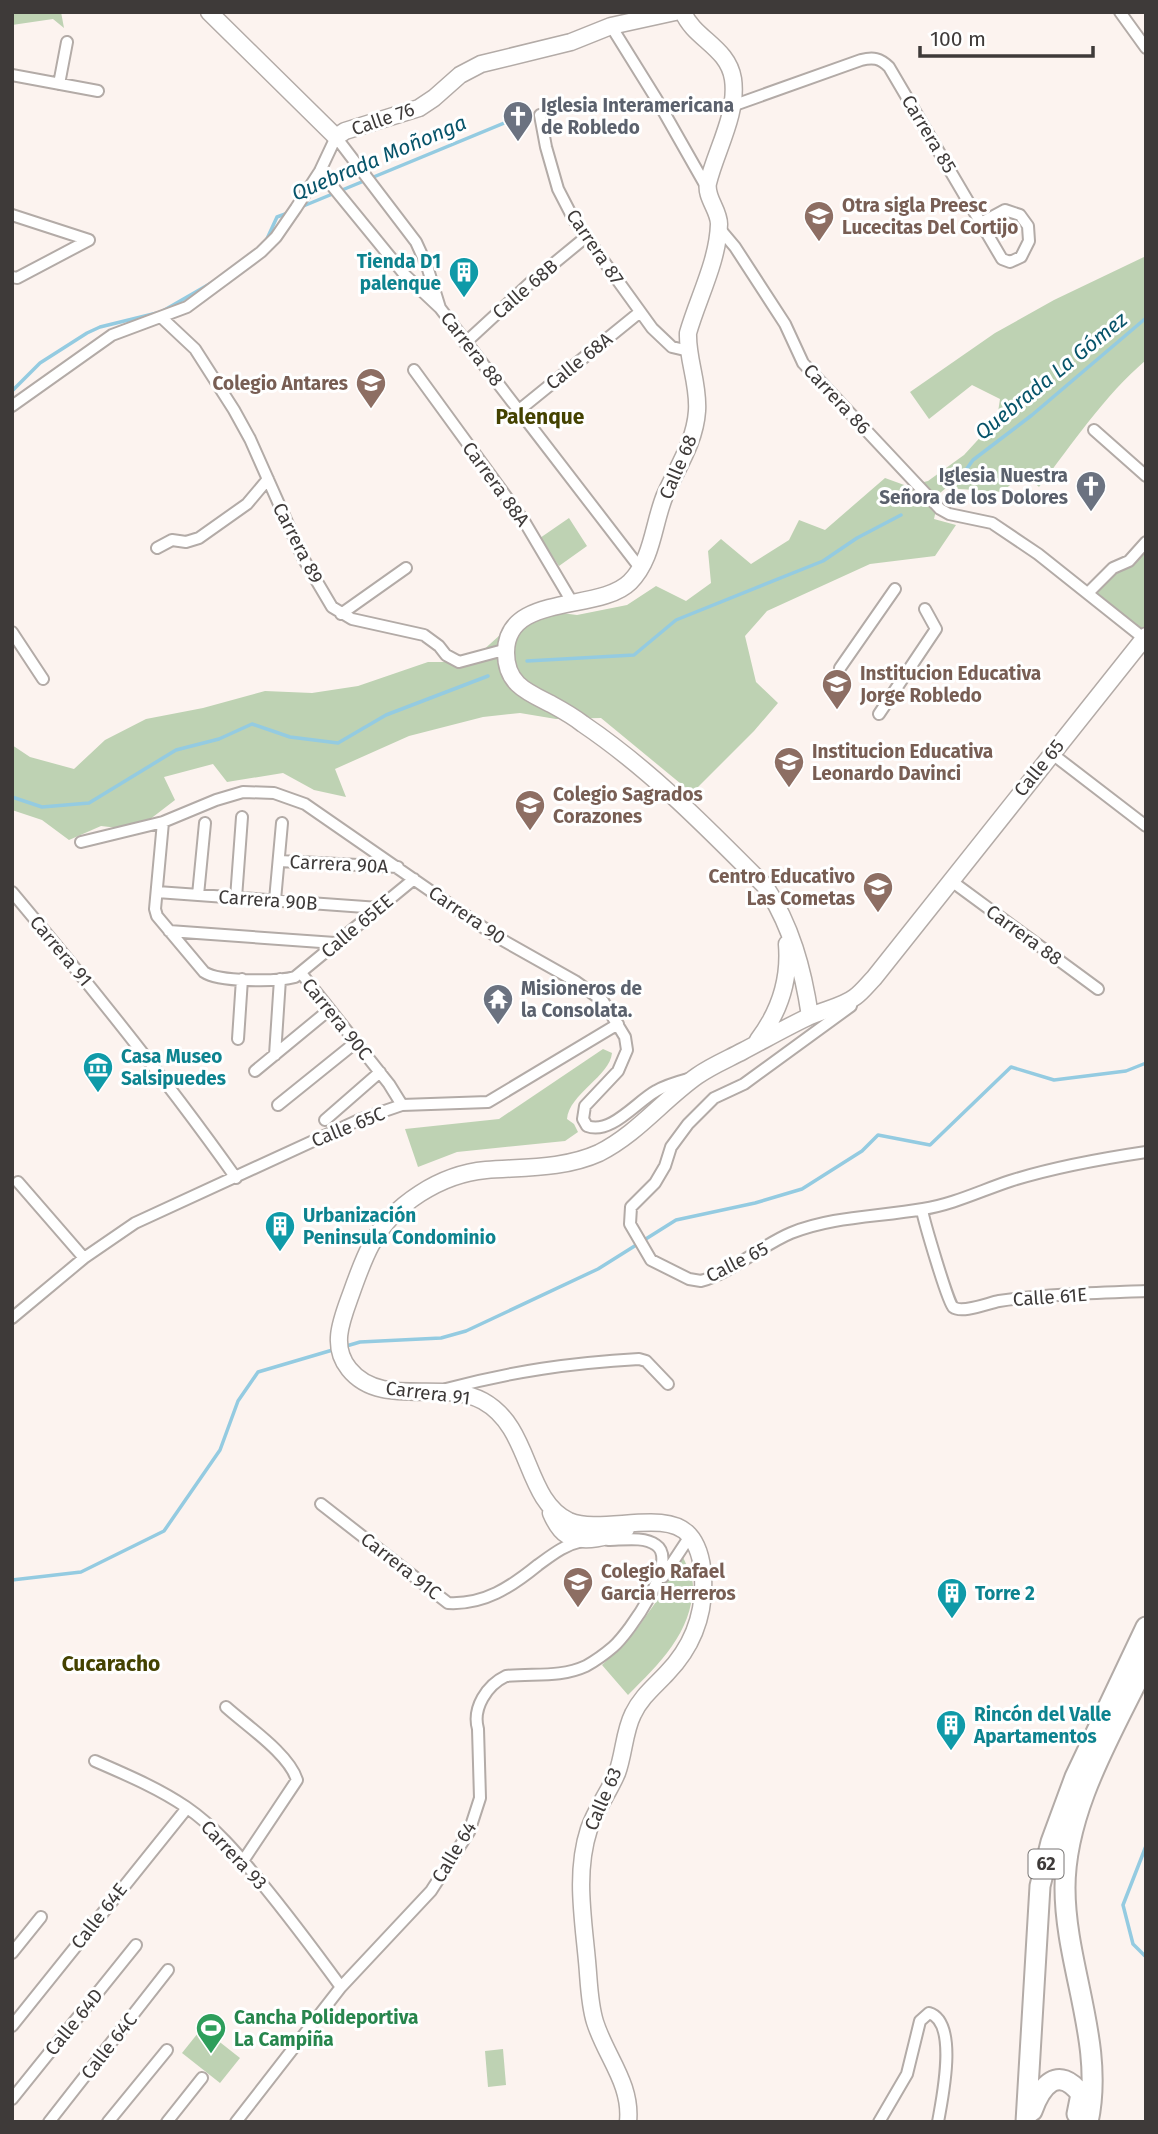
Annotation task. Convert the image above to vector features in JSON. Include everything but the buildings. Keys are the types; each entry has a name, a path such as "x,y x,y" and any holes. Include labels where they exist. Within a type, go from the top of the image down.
{"highway":[{"name":"62","path":"1027,2122 1035,1964 1043,1875 1051,1842 1075,1777 1146,1627"},
{"name":"62","path":"1088,2122 1092,2090 1091,2063 1073,1959 1065,1888 1071,1833 1089,1784 1146,1662"},
{"path":"1027,2122 1045,2085 1053,2080 1064,2080 1073,2084 1081,2094 1076,2122"}],"main road":[{"name":"Calle 76","path":"336,137 345,131 419,108 460,75 481,64 571,42 611,26 675,12"},
{"path":"683,12 691,28 713,44 726,62 733,80 732,106 707,188"},
{"path":"210,13 336,137"},
{"name":"Carrera 86","path":"707,188 719,216 719,228"},
{"name":"Calle 68","path":"506,657 507,642 514,627 536,612 606,596 622,589 648,554 664,496 682,461 695,426 696,380 688,333 719,228"},
{"name":"Calle 65","path":"339,1333 354,1285 373,1241 408,1202 439,1182 456,1175 552,1166 598,1153 628,1136 694,1078 810,1016 854,998 874,978 1145,638"},
{"path":"506,657 512,679 523,689 563,710 608,740 687,808 765,886 785,920 805,983 810,1016"},
{"path":"755,1045 772,1019 784,990 788,956 785,920"},
{"name":"Carrera 91","path":"339,1333 339,1352 352,1373 369,1384 388,1390 470,1396 482,1400 504,1417 521,1442 536,1485 564,1519 584,1525 669,1524 681,1528 690,1536"},
{"path":"542,1494 551,1514 565,1534 593,1540 638,1524"},
{"name":"Calle 63","path":"628,2122 626,2089 605,2047 591,2004 581,1869 588,1832 598,1807 618,1772 632,1716 644,1696 678,1661 695,1632 703,1592 699,1554 690,1536"}],"street":[{"path":"1120,12 1145,46"},
{"name":"Carrera 86","path":"611,26 707,188"},
{"path":"59,84 68,42"},
{"name":"Carrera 85","path":"732,106 866,58 877,59 889,67 1002,259 1010,262 1021,257 1029,241 1028,226 1020,215 1005,210 981,223"},
{"path":"12,75 98,91"},
{"name":"Carrera 87","path":"540,115 558,189 586,237 640,312 666,342 680,350 689,351"},
{"path":"336,137 416,242 427,266 440,308"},
{"name":"Calle 76","path":"12,406 112,335 162,318 187,306 261,252 276,237 320,171 336,137"},
{"name":"Carrera 88","path":"320,171 405,275 440,308 640,568"},
{"path":"12,215 89,240 17,278 12,277"},
{"name":"Carrera 86","path":"719,228 735,247 785,324 803,363 940,509 949,514 992,523 1038,554 1145,638"},
{"name":"Calle 68B","path":"465,343 530,283 586,237"},
{"name":"Calle 68A","path":"518,411 640,312"},
{"name":"Carrera 89","path":"162,318 195,349 209,368 250,439 303,558 332,607 341,614"},
{"name":"Carrera 88A","path":"414,370 524,521 572,602"},
{"path":"1094,430 1146,476"},
{"path":"157,548 172,540 186,542 200,538 247,504 268,479"},
{"path":"1088,593 1113,568 1129,561 1146,542"},
{"path":"341,614 406,568"},
{"path":"840,668 895,589"},
{"path":"879,714 936,629 925,609"},
{"path":"341,614 352,619 424,635 446,655 459,662 500,651 506,657"},
{"path":"12,632 43,679"},
{"path":"1051,753 1146,826"},
{"name":"Carrera 90","path":"81,842 163,822 236,793 274,793 312,808 497,937 589,990 609,1008 626,1041 625,1056 618,1071 585,1106 583,1119 587,1126 607,1126 654,1091 694,1078"},
{"path":"236,898 242,817"},
{"path":"157,892 163,822"},
{"path":"198,895 205,823"},
{"path":"275,900 282,824"},
{"name":"Carrera 90A","path":"279,861 399,867"},
{"name":"Calle 65EE","path":"301,973 414,879"},
{"name":"Carrera 88","path":"950,880 1098,989"},
{"name":"Carrera 91","path":"12,892 84,978 190,1113 236,1178"},
{"name":"Carrera 90B","path":"157,892 379,908"},
{"name":"Carrera 90C","path":"157,892 156,912 169,932 207,975 280,979 301,973 380,1072 402,1105"},
{"path":"169,932 335,943"},
{"path":"237,1039 242,979"},
{"path":"275,1055 280,979"},
{"name":"Calle 65","path":"854,998 850,1006 744,1084 714,1098 688,1124 671,1147 665,1166 655,1183 631,1207 629,1219 647,1255 659,1266 689,1279 701,1281 790,1234 805,1229 860,1217 922,1210 968,1198 1006,1182 1057,1168 1146,1152"},
{"path":"255,1071 328,1010"},
{"name":"Calle 65C","path":"12,1318 84,1258 135,1223 236,1178 342,1126 402,1105 488,1102 618,1024"},
{"path":"278,1105 355,1043"},
{"path":"325,1120 380,1072"},
{"path":"18,1182 84,1258"},
{"name":"Calle 61E","path":"922,1210 948,1299 957,1310 964,1311 1004,1300 1146,1291"},
{"path":"438,1392 489,1377 541,1367 639,1359 646,1362 668,1384"},
{"name":"Carrera 91C","path":"321,1504 448,1603 487,1598 514,1584 558,1550"},
{"path":"551,1514 558,1550 579,1541 593,1540"},
{"path":"650,1597 690,1536"},
{"name":"Calle 64","path":"236,2122 341,1987 431,1891 468,1832 480,1798 478,1729 475,1718 477,1707 486,1693 506,1676 555,1676 586,1665 614,1646 631,1627 650,1597 663,1563 659,1547 647,1540 593,1540"},
{"path":"226,1707 294,1769 297,1780 243,1861"},
{"name":"Carrera 93","path":"95,1761 145,1782 187,1808 227,1842 301,1931 341,1987"},
{"name":"Calle 64E","path":"12,2026 187,1808"},
{"path":"12,1953 41,1917"},
{"name":"Calle 64D","path":"12,2099 136,1945"},
{"name":"Calle 64C","path":"49,2122 168,1970"},
{"path":"879,2122 906,2074 920,2021 929,2013 936,2015 942,2022 947,2047 938,2122"},
{"path":"108,2122 167,2050"},
{"path":"167,2122 202,2078"}],"green space":[{"path":"12,12 61,12 64,28 53,19 12,25"},
{"path":"1146,256 1146,360 1103,404 1039,487 1024,473 1002,492 946,488 940,493 934,519 956,525 935,556 870,564 767,611 745,636 756,682 778,703 692,793 601,718 556,719 520,713 483,717 409,736 335,769 346,797 314,790 283,773 227,782 213,764 164,777 175,800 136,830 101,826 69,840 42,820 12,810 12,745 30,757 74,769 105,740 146,719 203,708 265,691 312,693 358,686 428,662 470,662 529,609 577,615 627,605 656,586 686,601 711,583 708,551 721,539 751,564 789,540 799,520 825,530 885,478 907,486 928,481 964,455 997,419 1000,399 972,385 929,419 910,392 995,333 1054,300"},
{"path":"569,518 587,546 559,566 540,538"},
{"path":"1146,545 1146,636 1095,596 1108,579 1127,567"},
{"path":"603,1049 612,1053 610,1061 569,1110 567,1119 574,1124 578,1132 565,1141 457,1152 418,1167 405,1129 499,1119"},
{"path":"682,1555 693,1586 687,1618 672,1646 628,1695 602,1665 634,1633 658,1599"},
{"name":"Cancha Polideportiva La Campiña","path":"202,2028 240,2058 220,2083 182,2053"},
{"path":"503,2049 506,2085 488,2087 485,2051"}],"waterway":[{"name":"Quebrada Moñonga","path":"301,207 521,116"},
{"name":"Quebrada Moñonga","path":"266,241 277,217 288,213"},
{"name":"Quebrada Moñonga","path":"12,391 40,363 87,333 100,327 161,312 213,282"},
{"name":"Quebrada La Gómez","path":"944,484 963,474 973,460 1032,415 1146,318"},
{"name":"Quebrada La Gómez","path":"527,661 634,655 676,620 823,561 857,538 901,515"},
{"name":"Quebrada La Gómez","path":"12,797 42,807 89,803 176,750 219,739 252,724 290,737 338,743 386,715 488,676"},
{"path":"343,1347 360,1342 441,1338 466,1331 598,1269 676,1220 755,1203 802,1189 862,1151 878,1135 930,1145 1011,1067 1054,1080 1126,1071 1146,1063"},
{"path":"12,1580 81,1572 164,1531 220,1450 238,1401 258,1372 336,1349"},
{"path":"1146,1846 1123,1905 1133,1944 1146,1957"}],"place":[{"name":"Iglesia Interamericana de Robledo","path":"518,143"},
{"name":"Otra sigla Preesc Lucecitas Del Cortijo","path":"819,243"},
{"name":"Tienda D1 palenque","path":"464,299"},
{"name":"Colegio Antares","path":"371,410"},
{"name":"Iglesia Nuestra Señora de los Dolores","path":"1091,513"},
{"name":"Institucion Educativa Jorge Robledo","path":"837,711"},
{"name":"Institucion Educativa Leonardo Davinci","path":"789,789"},
{"name":"Colegio Sagrados Corazones","path":"530,832"},
{"name":"Centro Educativo Las Cometas","path":"878,914"},
{"name":"Misioneros de la Consolata.","path":"498,1026"},
{"name":"Casa Museo Salsipuedes","path":"98,1094"},
{"name":"Urbanización Peninsula Condominio","path":"280,1253"},
{"name":"Colegio Rafael Garcia Herreros","path":"578,1609"},
{"name":"Torre 2","path":"952,1620"},
{"name":"Rincón del Valle Apartamentos","path":"951,1752"},
{"name":"Cancha Polideportiva La Campiña","path":"211,2055"}],"district":[{"name":"Palenque","path":"540,417"},
{"name":"Cucaracho","path":"111,1664"}]}
